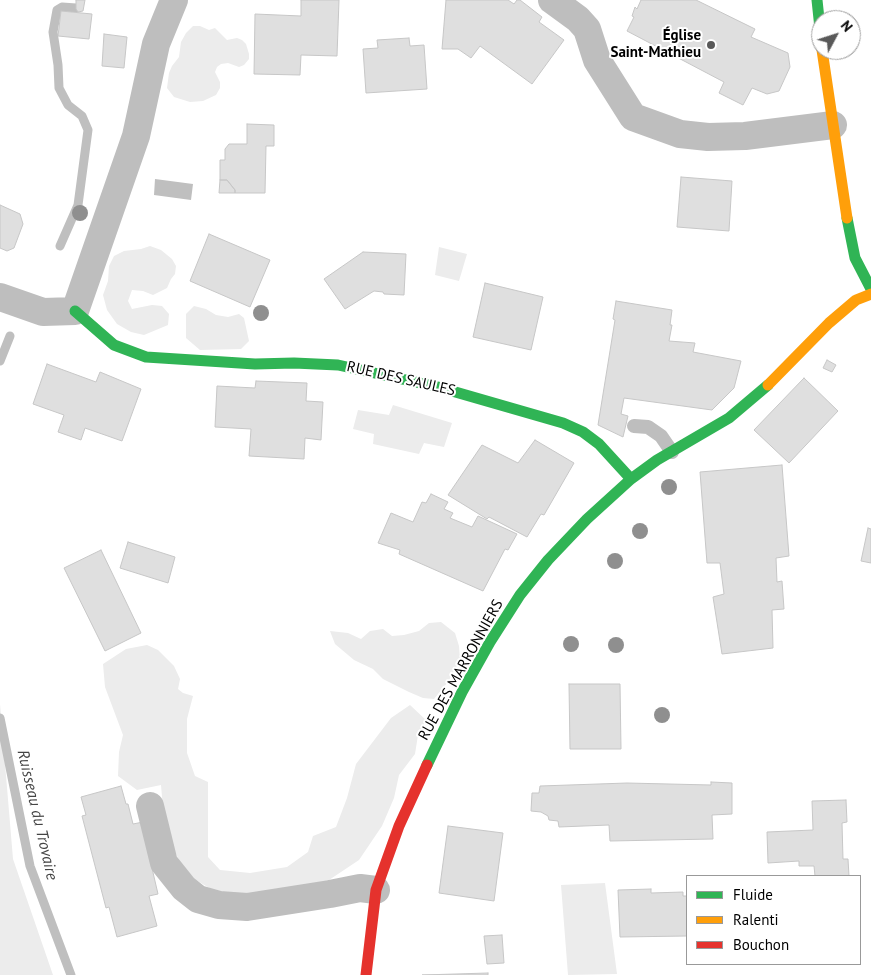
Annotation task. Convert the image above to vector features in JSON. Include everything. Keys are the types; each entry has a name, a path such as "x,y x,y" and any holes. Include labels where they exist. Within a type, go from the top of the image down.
{"street":[{"path":"0,297 42,312 75,312 136,136 156,44 174,0"},
{"path":"552,0 587,29 597,60 633,117 680,134 708,137 745,136 833,126"},
{"path":"823,60 845,206 855,258 871,288"},
{"name":"RUE DES MARRONNIERS","path":"366,975 376,890 398,826 462,692 520,595 548,560 587,519 631,479 657,460 729,418 762,391 829,324 856,300 871,294"},
{"name":"RUE DES SAULES","path":"75,312 114,345 146,357 255,364 338,365 438,387 563,424 583,432 599,444 631,479"},
{"path":"150,806 164,863 184,888 198,899 219,905 248,907 360,888 376,890"}],"lane":[{"path":"634,426 648,427 660,436 672,452"}],"shaded area":[{"path":"193,26 200,26 209,30 215,28 227,40 237,38 242,40 246,44 249,59 244,65 239,67 228,63 221,64 215,72 220,82 220,88 216,95 203,101 190,102 174,97 167,88 169,73 179,57 181,42"},
{"path":"155,179 193,184 191,200 154,195"},
{"path":"150,246 161,250 172,259 176,266 175,274 167,288 153,295 143,291 132,290 128,301 132,309 152,305 162,306 169,314 168,325 144,335 131,332 117,324 107,310 103,295 108,281 109,266 114,256 124,251"},
{"path":"439,247 467,254 459,281 435,275"},
{"path":"194,306 206,309 216,315 228,317 239,314 244,318 249,341 241,349 200,350 186,338 186,314"},
{"path":"393,405 452,423 444,447 424,443 419,454 373,444 374,434 353,429 358,410 389,415"},
{"path":"441,622 455,633 459,646 460,660 448,682 434,699 423,698 383,679 373,669 354,660 335,644 330,631 348,633 361,639 370,631 383,629 392,636 404,635 419,631 429,623"},
{"path":"147,645 158,650 174,666 180,679 178,689 183,693 193,696 187,719 187,753 195,776 208,782 208,857 220,870 250,873 287,867 308,852 313,836 336,827 347,798 356,764 391,718 410,705 426,720 418,735 415,754 399,775 394,798 382,826 359,860 326,882 226,898 186,874 165,832 161,785 137,790 118,776 119,752 123,735 105,687 103,664 126,649"},
{"path":"0,704 13,859 53,975 0,975"},
{"path":"605,883 617,974 568,975 561,885"}],"building":[{"path":"76,0 85,0 83,11 78,12 76,9"},
{"path":"301,0 339,0 337,56 301,55 300,75 254,74 255,14 301,16"},
{"path":"446,0 508,0 514,4 517,0 520,0 542,17 539,22 564,40 532,84 480,46 471,58 458,49 442,49"},
{"name":"Église Saint-Mathieu","path":"641,0 696,0 755,29 751,37 788,53 790,67 779,91 767,94 752,88 743,105 719,93 724,82 627,31 634,17 632,16 635,7 637,9"},
{"path":"61,11 92,14 89,39 58,36"},
{"path":"104,34 127,37 124,68 102,66"},
{"path":"409,38 410,46 424,45 427,89 366,93 363,49 378,48 377,40"},
{"path":"247,124 274,125 274,146 266,146 265,193 235,193 235,190 227,180 220,180 220,160 225,160 225,149 229,144 247,144"},
{"path":"681,177 732,181 729,231 677,227"},
{"path":"220,180 227,180 235,190 235,193 219,193"},
{"path":"0,205 20,214 23,224 14,248 7,251 0,248"},
{"path":"209,234 270,260 250,307 190,281"},
{"path":"363,252 406,254 404,295 384,294 383,292 374,291 345,309 324,279"},
{"path":"485,283 543,297 531,350 473,337"},
{"path":"616,301 672,310 669,341 695,343 693,352 741,361 734,388 712,410 624,398 621,414 628,416 623,437 598,425 615,320 613,319"},
{"path":"827,360 836,365 832,372 823,368"},
{"path":"47,364 96,382 100,372 141,389 122,441 85,428 81,440 58,432 64,415 33,404"},
{"path":"804,378 838,411 789,463 754,430"},
{"path":"256,381 307,383 306,401 323,402 321,440 305,438 304,459 249,456 251,429 215,427 217,386 255,388"},
{"path":"535,440 574,463 544,515 541,514 527,537 489,517 487,519 448,495 482,445 518,463"},
{"path":"782,465 789,556 776,558 777,582 782,581 784,609 772,610 773,648 722,654 713,597 724,594 720,563 707,563 700,472"},
{"path":"431,494 448,502 444,509 453,513 450,518 472,527 478,516 517,534 508,550 505,549 483,591 399,554 400,550 378,543 391,513 413,522 422,502 426,503"},
{"path":"868,528 871,529 871,563 861,561"},
{"path":"128,542 175,557 168,583 120,568"},
{"path":"101,550 141,633 105,651 64,568"},
{"path":"569,684 620,684 621,749 570,749"},
{"path":"711,782 732,783 732,814 712,815 713,839 610,841 609,825 559,827 558,821 549,820 548,816 541,812 531,811 532,793 539,793 540,786 627,783 711,785"},
{"path":"121,786 133,824 143,822 158,894 149,896 157,926 117,937 109,907 106,908 82,816 86,815 81,797"},
{"path":"846,800 847,822 842,823 843,859 848,859 849,875 815,875 814,866 799,866 799,861 768,863 767,832 813,830 812,801"},
{"path":"448,826 503,833 494,901 439,893"},
{"path":"651,889 651,893 683,892 683,896 686,896 686,936 620,937 618,890"},
{"path":"502,935 504,963 487,964 484,936"},
{"path":"488,973 488,975 422,975"}],"waterway":[{"name":"Ruisseau du Trovaire","path":"60,246 78,205 88,130 82,116 68,105 59,88 53,32 57,10 62,7 76,8"},
{"name":"Ruisseau du Trovaire","path":"0,361 10,336"},
{"name":"Ruisseau du Trovaire","path":"0,718 30,866 71,975"}],"traffic: fast":[{"path":"817,0 818,10"},
{"path":"847,218 855,258 871,289"},
{"path":"75,311 114,345 146,357 255,364 338,365 438,387 563,423 583,432 599,444 631,479"},
{"path":"427,765 462,692 490,642 520,595 548,560 587,519 631,479 657,460 729,418 768,385"}],"traffic: slow":[{"path":"823,60 847,218"},
{"path":"768,385 829,323 856,300 871,294"}],"traffic: jam":[{"path":"366,975 376,890 399,826 427,765"}],"place":[{"name":"Église Saint-Mathieu","path":"711,45"}]}
